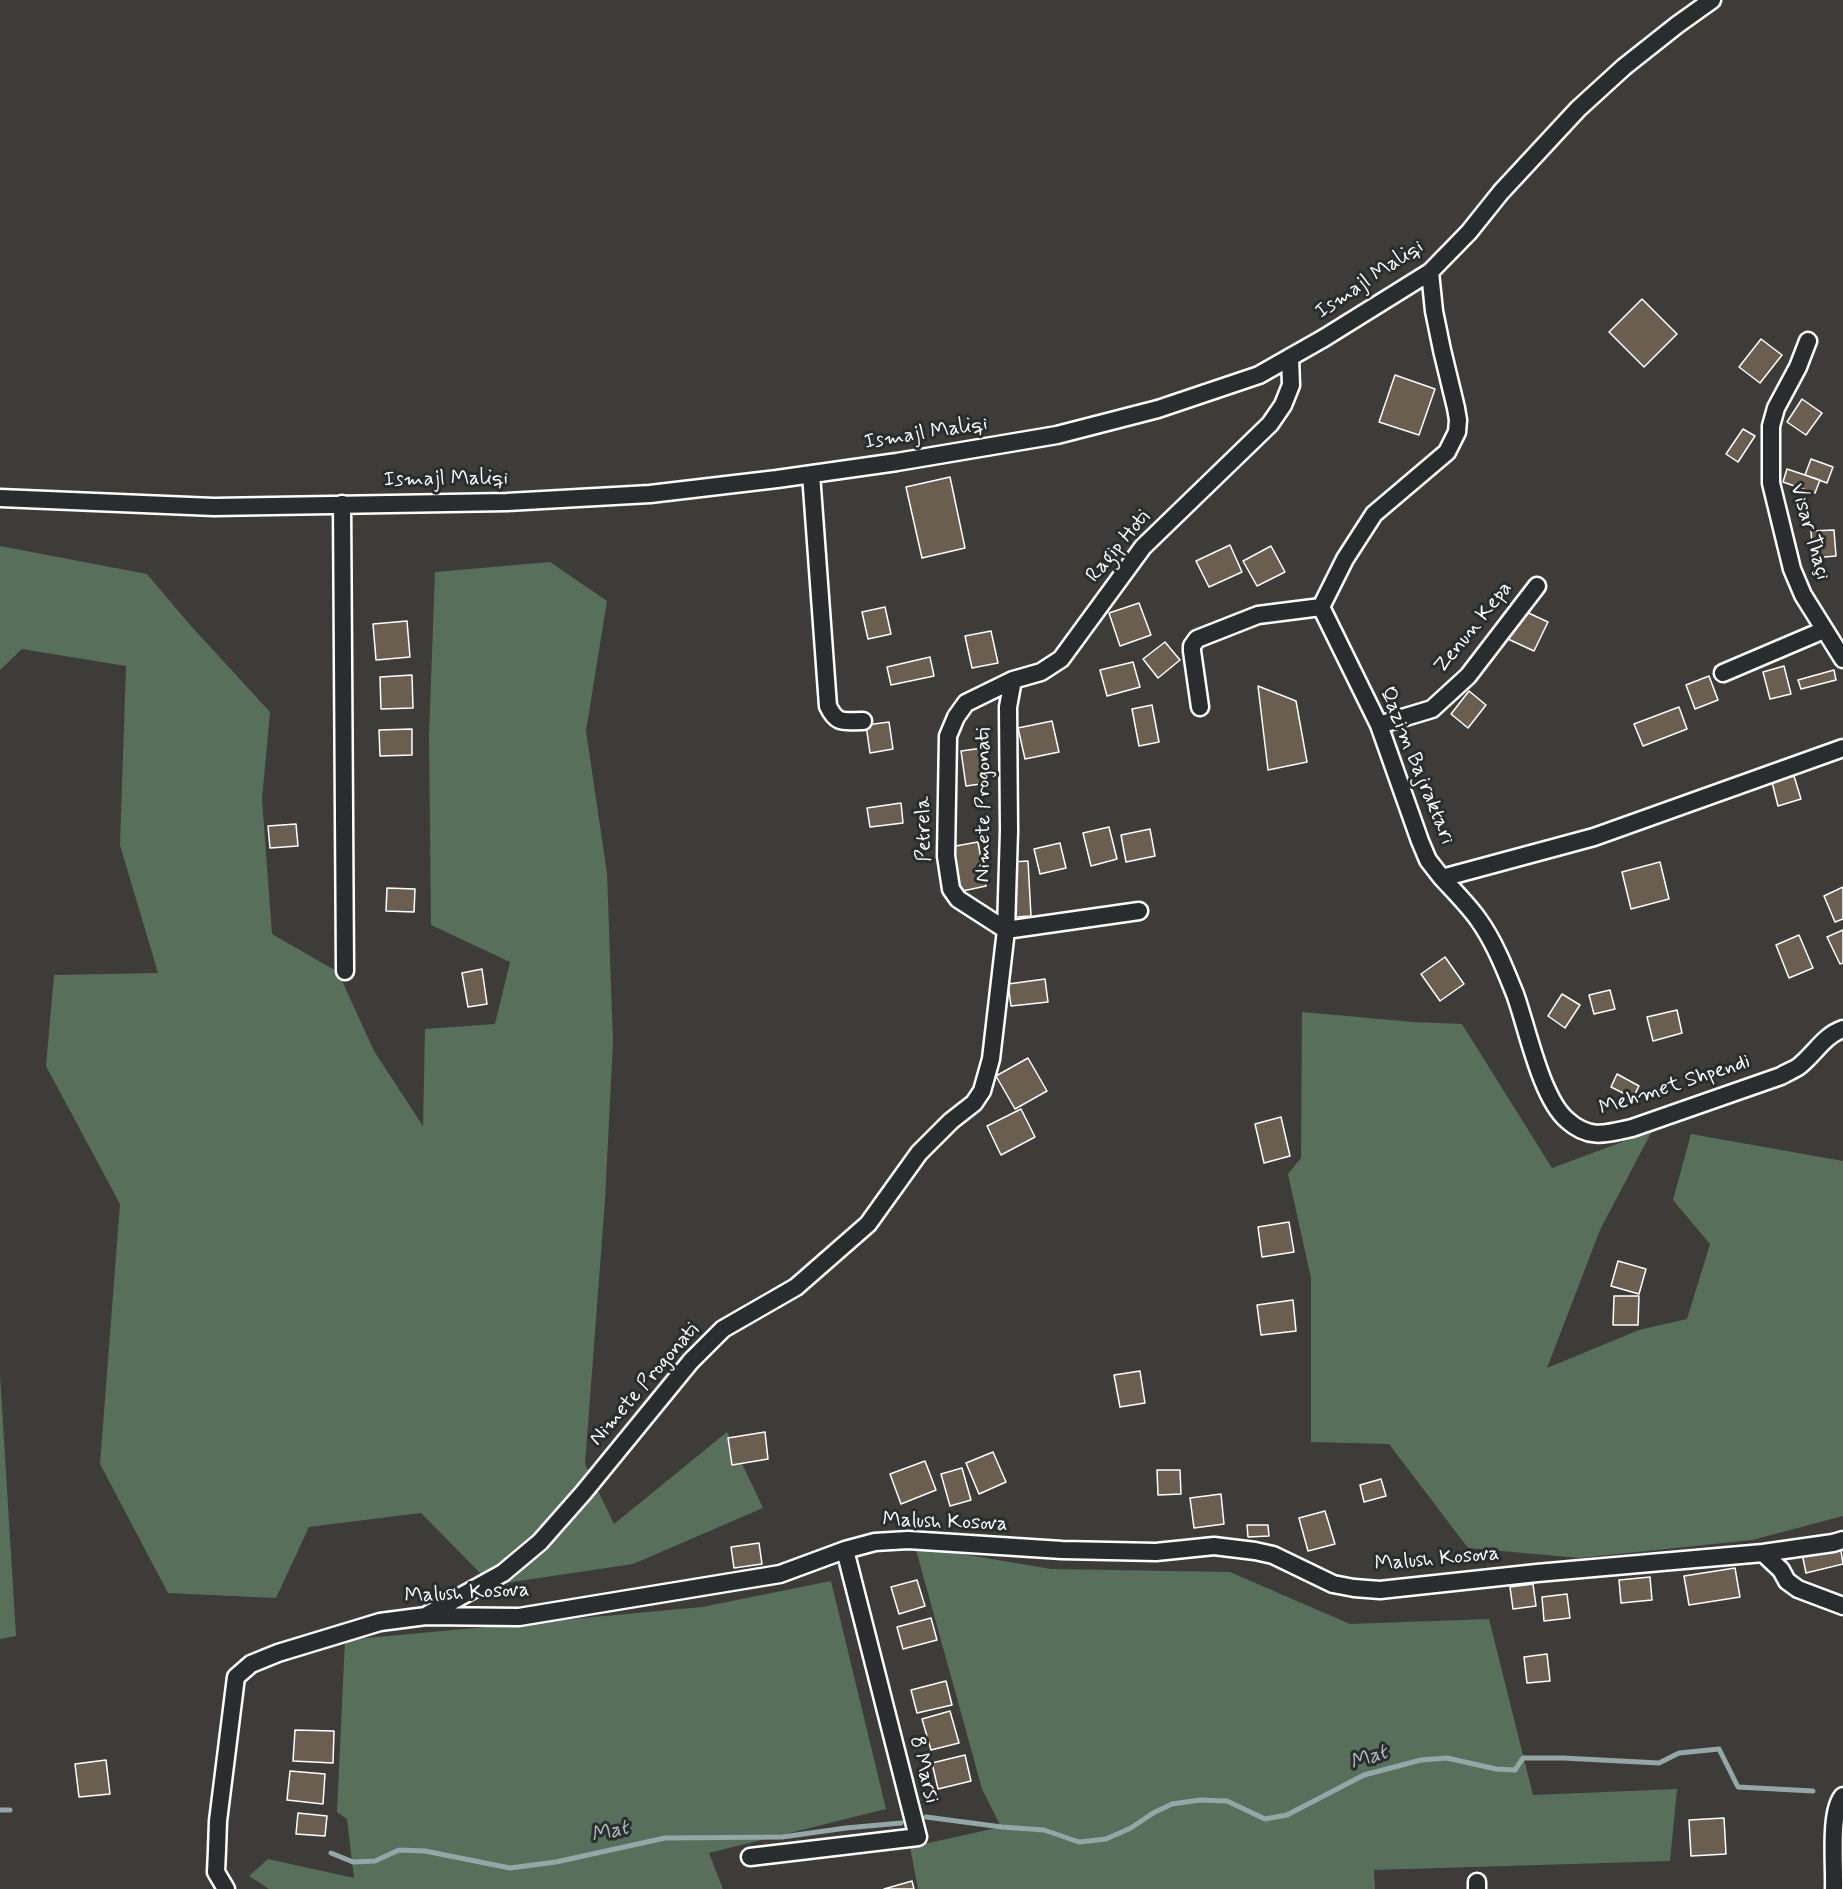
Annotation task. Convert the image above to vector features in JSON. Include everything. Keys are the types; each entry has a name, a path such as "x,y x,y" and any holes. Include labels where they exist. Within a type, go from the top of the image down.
{"street":[{"name":"Ismajl Maliqi","path":"0,498 214,507 507,502 650,494 897,462 1058,435 1158,409 1259,375 1430,272 1469,232 1501,192 1578,109 1624,67 1712,0"},
{"path":"1200,707 1192,651 1192,646 1197,639 1258,615 1321,606 1345,560 1374,514 1446,452 1453,442 1458,420 1434,312 1430,272"},
{"name":"Visar Thaçi","path":"1808,341 1798,367 1776,408 1771,426 1771,483 1792,569 1803,595 1843,659"},
{"name":"Ragip Hoti","path":"966,703 1013,680 1041,672 1061,659 1143,547 1270,424 1283,405 1291,385 1290,357"},
{"path":"811,474 828,706 833,717 838,721 863,721"},
{"path":"342,504 345,971"},
{"name":"Zenun Kepa","path":"1379,725 1432,709 1468,676 1537,586"},
{"name":"Qazim Bajraktari","path":"1321,606 1379,725 1428,860 1442,878 1594,837 1843,748"},
{"path":"1723,673 1824,630"},
{"name":"Nimete Progonati","path":"426,1616 504,1573 540,1542 691,1361 723,1329 796,1287 868,1224 919,1153 951,1121 974,1103 982,1091 991,1059 1006,930 1009,831 1008,707 1013,680"},
{"name":"Petrela","path":"966,703 956,717 948,736 946,856 951,889 958,899 1006,930"},
{"name":"Mehmet Shpendi","path":"1442,878 1478,920 1499,957 1515,995 1551,1099 1565,1119 1577,1128 1593,1135 1632,1128 1781,1076 1798,1066 1833,1032 1843,1029"},
{"path":"1006,930 1139,911"},
{"name":"Malush Kosova","path":"226,1889 216,1872 218,1821 236,1677 250,1664 278,1653 380,1622 426,1616 519,1617 780,1574 844,1550 875,1542 908,1540 1062,1550 1144,1552 1214,1546 1273,1555 1333,1584 1380,1590 1537,1573 1763,1553 1843,1540"},
{"name":"8 Marsi","path":"750,1857 918,1837 844,1550"},
{"path":"1763,1553 1797,1589 1843,1606"},
{"path":"1834,1889 1835,1815 1839,1800 1843,1796"}],"green space":[{"path":"0,546 147,574 190,625 270,712 262,799 272,934 338,972 374,1051 423,1126 425,1029 495,1024 510,962 431,925 429,736 435,572 550,562 607,601 586,731 607,873 613,1042 605,1200 585,1464 614,1524 727,1432 763,1508 633,1564 492,1585 421,1513 309,1527 276,1598 168,1593 100,1464 120,1204 46,1066 54,975 158,973 120,845 126,666 22,649 0,670"},
{"path":"1302,1012 1462,1024 1552,1168 1652,1131 1600,1230 1547,1368 1639,1330 1687,1319 1710,1244 1673,1200 1691,1134 1843,1161 1843,1516 1752,1540 1580,1558 1468,1548 1389,1444 1311,1442 1311,1278 1288,1174 1301,1158"},
{"path":"0,1375 16,1636 0,1639"},
{"path":"915,1546 1051,1569 1230,1572 1350,1624 1489,1619 1533,1795 1677,1789 1670,1861 1374,1870 1375,1889 918,1889 910,1847 1001,1827 982,1789"},
{"path":"831,1581 886,1809 709,1853 723,1889 269,1889 249,1876 268,1859 354,1878 347,1819 337,1812 345,1640 702,1607"}],"building":[{"path":"1642,299 1677,334 1644,367 1609,332"},
{"path":"1761,339 1782,355 1760,383 1739,367"},
{"path":"1395,375 1435,389 1419,435 1379,422"},
{"path":"1802,399 1822,413 1806,435 1787,422"},
{"path":"1743,429 1755,436 1738,462 1726,454"},
{"path":"1811,459 1833,467 1827,483 1805,475"},
{"path":"1787,469 1820,480 1815,493 1783,482"},
{"path":"950,477 965,548 922,558 906,487"},
{"path":"1834,530 1836,556 1813,558 1811,531"},
{"path":"1230,545 1242,572 1209,587 1196,561"},
{"path":"1271,546 1285,572 1257,586 1243,561"},
{"path":"1139,603 1151,635 1120,646 1109,613"},
{"path":"885,607 891,634 868,639 862,612"},
{"path":"1522,610 1548,622 1534,651 1508,639"},
{"path":"407,621 410,657 376,660 373,624"},
{"path":"991,631 998,663 972,668 965,636"},
{"path":"1165,642 1180,660 1158,678 1143,659"},
{"path":"930,657 934,676 891,685 887,667"},
{"path":"1133,662 1140,687 1107,696 1100,670"},
{"path":"1784,666 1791,694 1770,699 1763,672"},
{"path":"1834,670 1836,680 1801,689 1798,680"},
{"path":"412,675 413,708 381,709 380,677"},
{"path":"1709,676 1718,700 1695,709 1686,685"},
{"path":"1258,686 1296,701 1307,762 1268,770"},
{"path":"1469,691 1486,705 1468,728 1451,714"},
{"path":"1152,705 1159,742 1139,746 1132,709"},
{"path":"1679,707 1687,729 1643,746 1634,724"},
{"path":"1052,721 1059,752 1025,759 1018,728"},
{"path":"889,722 893,749 870,753 866,725"},
{"path":"412,729 412,755 380,756 379,730"},
{"path":"983,748 988,783 966,786 961,751"},
{"path":"1794,776 1801,799 1778,806 1772,782"},
{"path":"901,803 903,823 870,827 867,808"},
{"path":"296,824 298,846 270,848 268,826"},
{"path":"1109,827 1117,859 1091,866 1083,833"},
{"path":"1150,829 1155,856 1126,862 1121,835"},
{"path":"978,842 986,886 958,892 950,847"},
{"path":"1060,843 1066,868 1040,874 1034,849"},
{"path":"1028,861 1031,916 1014,917 1011,862"},
{"path":"1660,862 1669,899 1631,909 1622,872"},
{"path":"1843,887 1843,919 1835,922 1824,896"},
{"path":"387,888 415,889 414,912 386,911"},
{"path":"1843,930 1843,963 1840,964 1827,937"},
{"path":"1799,935 1813,968 1789,978 1776,945"},
{"path":"1445,957 1464,984 1440,1001 1421,974"},
{"path":"482,969 487,1004 468,1007 462,973"},
{"path":"1045,979 1048,1002 1011,1006 1008,984"},
{"path":"1610,990 1615,1009 1594,1014 1589,995"},
{"path":"1562,994 1580,1005 1565,1028 1548,1016"},
{"path":"1677,1010 1682,1033 1653,1041 1647,1017"},
{"path":"1028,1058 1047,1091 1015,1109 996,1076"},
{"path":"1617,1074 1639,1086 1633,1098 1611,1087"},
{"path":"1021,1109 1035,1137 1001,1155 987,1126"},
{"path":"1281,1117 1290,1156 1264,1163 1255,1124"},
{"path":"1289,1222 1294,1252 1262,1257 1258,1227"},
{"path":"1618,1261 1646,1269 1639,1294 1611,1286"},
{"path":"1614,1296 1639,1296 1638,1325 1613,1325"},
{"path":"1293,1300 1296,1331 1261,1335 1257,1305"},
{"path":"1140,1371 1145,1403 1120,1407 1114,1375"},
{"path":"765,1432 768,1459 732,1465 728,1438"},
{"path":"993,1452 1006,1482 979,1494 966,1463"},
{"path":"925,1461 936,1490 901,1504 890,1474"},
{"path":"962,1468 971,1500 950,1506 941,1474"},
{"path":"1157,1470 1180,1470 1181,1494 1158,1495"},
{"path":"1381,1479 1386,1496 1364,1502 1360,1485"},
{"path":"1221,1494 1224,1524 1194,1528 1190,1498"},
{"path":"1325,1511 1335,1544 1308,1551 1299,1518"},
{"path":"1247,1525 1268,1525 1269,1536 1248,1537"},
{"path":"759,1543 762,1564 734,1568 731,1547"},
{"path":"1840,1544 1843,1564 1806,1573 1802,1553"},
{"path":"1735,1568 1740,1597 1689,1605 1684,1576"},
{"path":"1650,1577 1652,1600 1621,1603 1619,1580"},
{"path":"917,1580 925,1606 899,1614 891,1587"},
{"path":"1533,1584 1536,1606 1513,1609 1510,1587"},
{"path":"1567,1594 1570,1618 1544,1621 1542,1597"},
{"path":"931,1618 937,1640 903,1649 897,1627"},
{"path":"1547,1654 1550,1681 1527,1683 1524,1657"},
{"path":"946,1681 952,1705 917,1713 911,1690"},
{"path":"950,1711 959,1743 931,1750 922,1719"},
{"path":"295,1730 334,1731 333,1763 293,1761"},
{"path":"965,1755 971,1781 938,1789 932,1763"},
{"path":"106,1760 110,1794 79,1797 75,1764"},
{"path":"290,1771 325,1774 323,1804 287,1800"},
{"path":"298,1813 327,1816 325,1836 296,1834"},
{"path":"1724,1818 1726,1854 1691,1856 1689,1820"},
{"path":"912,1881 914,1889 884,1889"}],"waterway":[{"name":"Mat","path":"926,1817 1044,1830 1079,1842 1106,1839 1131,1828 1153,1813 1172,1804 1200,1800 1227,1801 1265,1819 1287,1815 1364,1775 1421,1760 1447,1758 1496,1769 1515,1770 1523,1758 1659,1763 1679,1753 1719,1749 1738,1787 1813,1791"},
{"name":"Mat","path":"0,1810 10,1810"},
{"name":"Mat","path":"331,1853 353,1862 375,1861 399,1850 425,1851 510,1868 556,1862 665,1838 782,1837 901,1823"}]}
